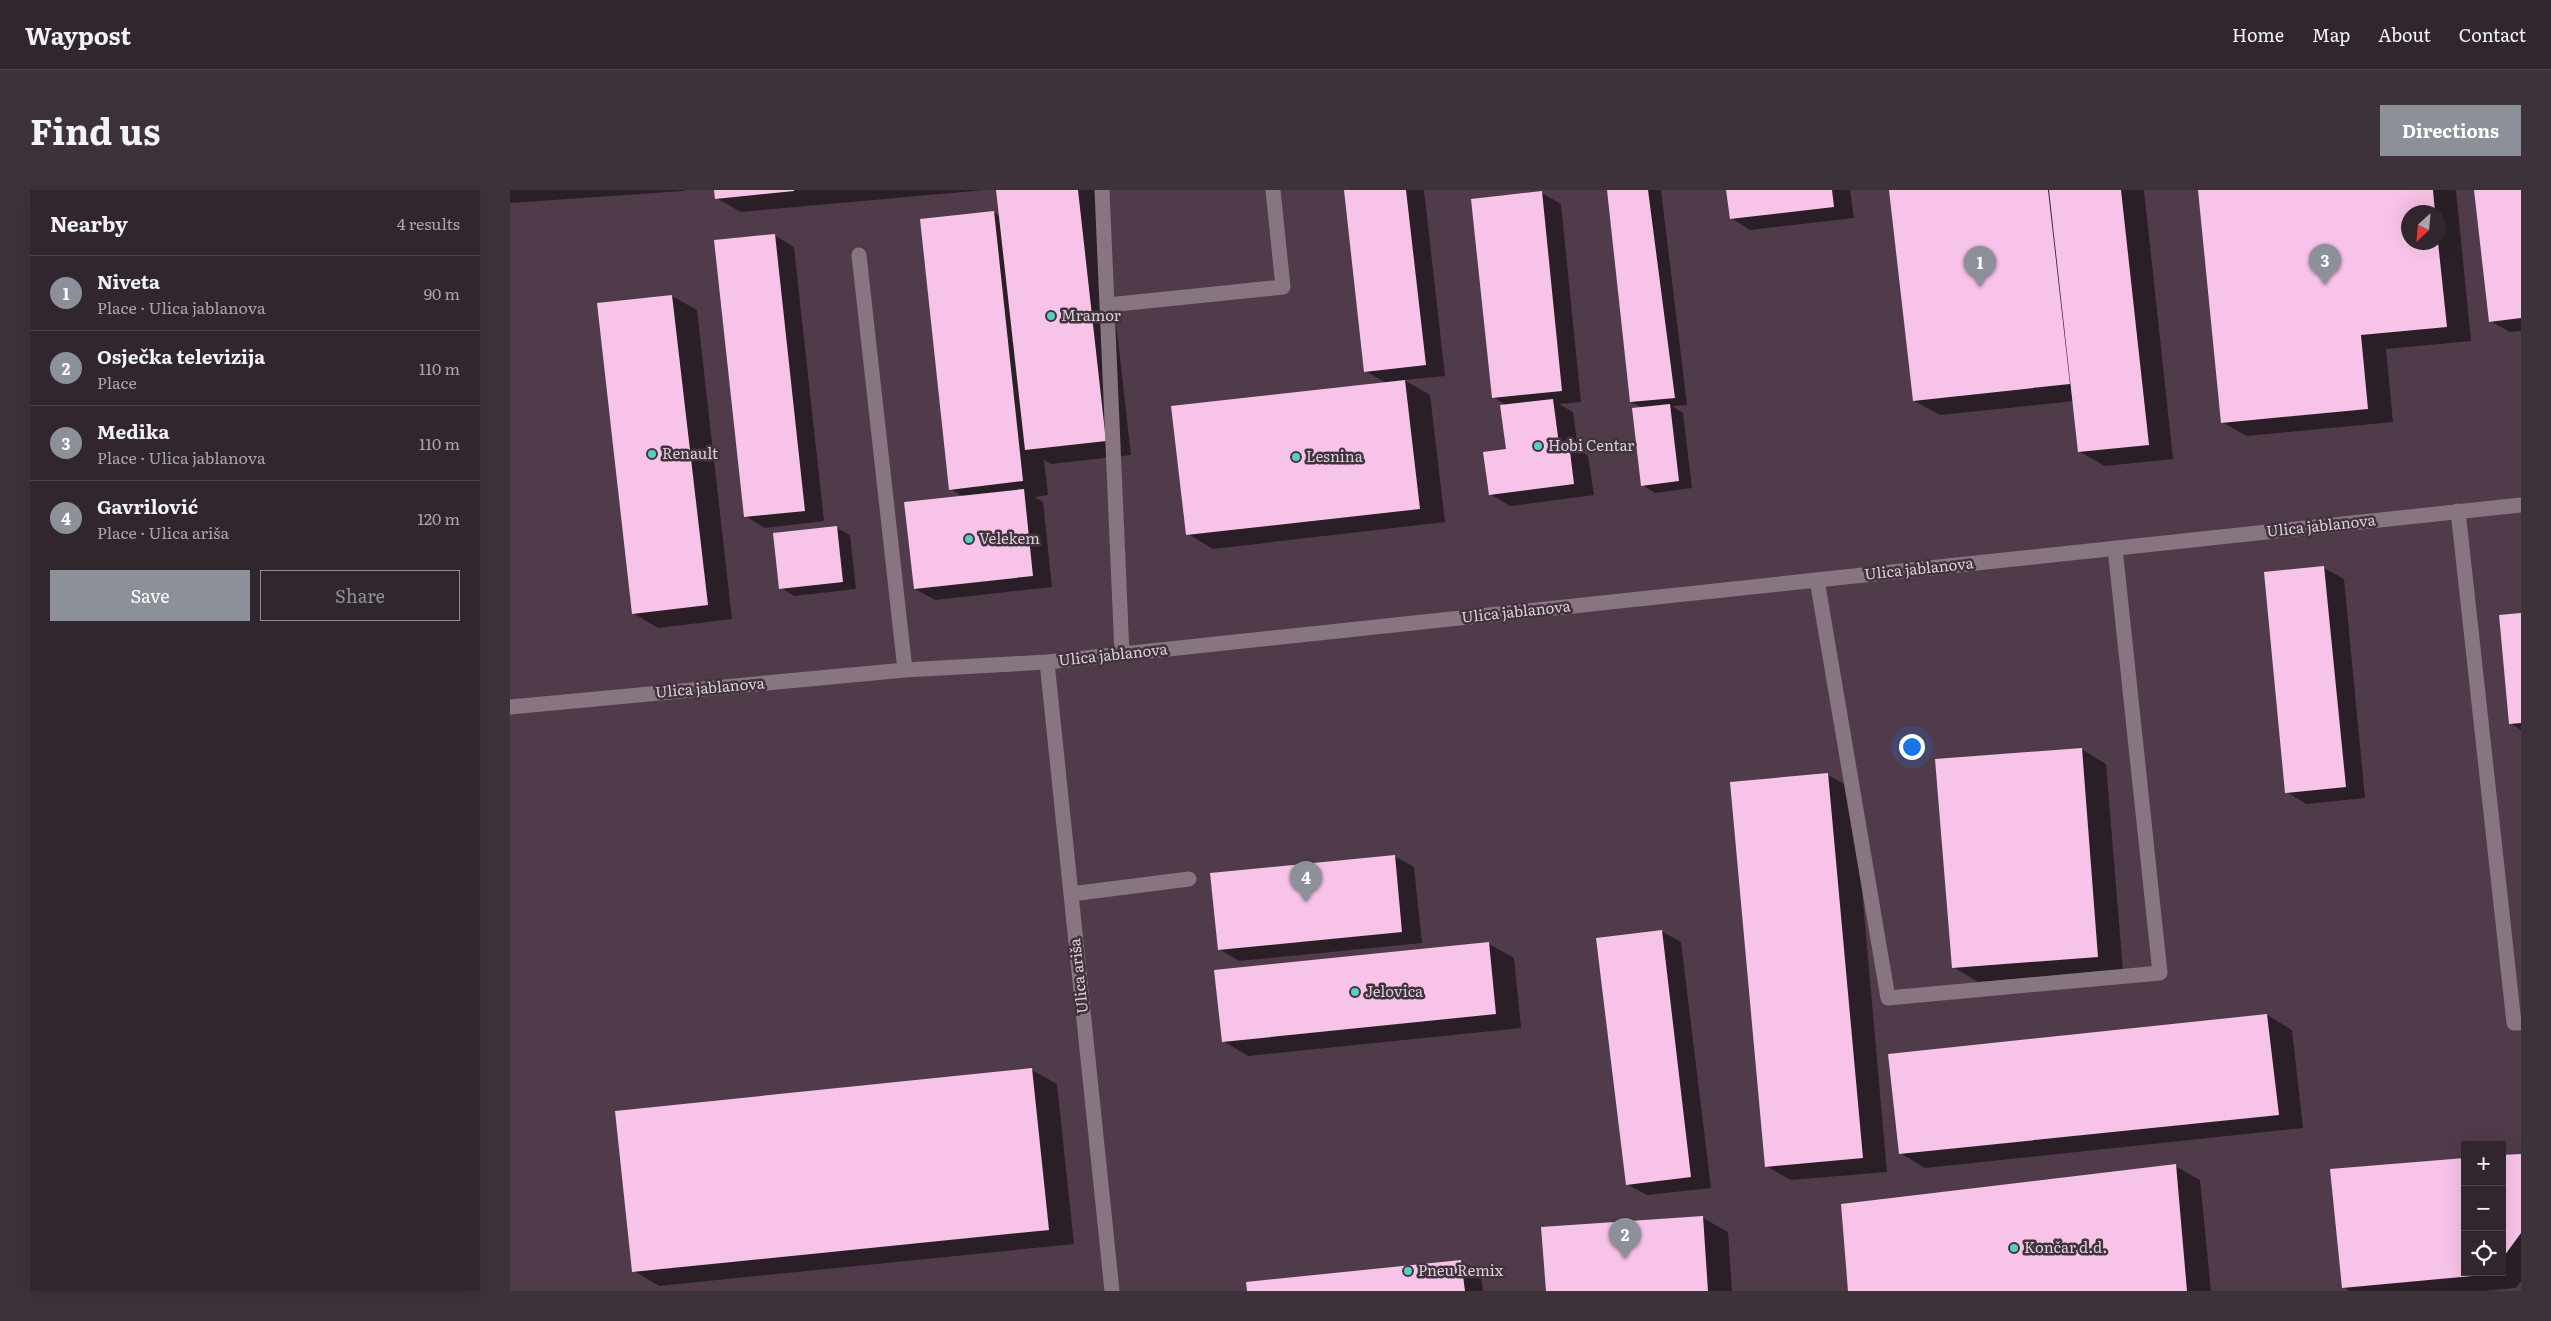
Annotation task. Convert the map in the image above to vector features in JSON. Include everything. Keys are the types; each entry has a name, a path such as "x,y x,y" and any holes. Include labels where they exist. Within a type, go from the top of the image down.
{"street":[{"path":"1102,190 1122,654"},
{"path":"1108,305 1283,287 1274,190"},
{"path":"859,255 905,670"},
{"name":"Ulica jablanova","path":"510,707 905,670 1047,662 2521,505"},
{"path":"2458,511 2514,1023 2521,1023"},
{"path":"1817,580 1888,998 2160,973 2115,548"},
{"name":"Ulica ariša","path":"1047,662 1112,1291"},
{"path":"1071,894 1189,879"}],"shaded area":[{"path":"510,190 2521,190 2521,1291 510,1291"}],"building":[{"path":"714,190 794,190 794,191 715,199"},
{"name":"Mramor","path":"996,190 1078,190 1106,441 1025,450"},
{"path":"1344,190 1406,190 1426,365 1364,372"},
{"path":"1607,190 1648,190 1675,398 1630,402"},
{"path":"1726,190 1832,190 1834,207 1730,219"},
{"path":"1889,190 2048,190 2070,384 1913,401"},
{"path":"2049,190 2121,190 2149,445 2078,452"},
{"path":"2198,190 2433,190 2434,205 2401,205 2401,250 2439,250 2447,327 2361,335 2368,409 2221,423"},
{"path":"2474,190 2521,190 2521,318 2489,322"},
{"path":"1542,191 1562,391 1492,398 1471,199"},
{"path":"994,211 1023,481 949,490 920,219"},
{"path":"775,234 805,511 744,517 714,240"},
{"name":"Renault","path":"672,295 708,605 632,614 597,303"},
{"name":"Lesnina","path":"1405,380 1420,509 1186,535 1171,406"},
{"name":"Hobi Centar","path":"1553,399 1559,444 1569,443 1574,484 1489,495 1483,452 1506,449 1500,405"},
{"path":"1670,404 1679,481 1641,486 1632,408"},
{"name":"Velekem","path":"1024,489 1033,576 914,589 904,502"},
{"path":"837,526 843,582 779,589 773,533"},
{"path":"2324,566 2346,787 2285,793 2264,572"},
{"path":"2521,613 2521,723 2509,724 2499,615"},
{"path":"2082,748 2098,957 1952,968 1935,759"},
{"path":"1828,773 1863,1158 1765,1167 1730,782"},
{"path":"1395,855 1402,932 1218,950 1210,873"},
{"path":"1662,930 1691,1177 1626,1185 1596,938"},
{"name":"Jelovica","path":"1489,942 1496,1014 1222,1042 1214,970"},
{"path":"2267,1014 2279,1115 1899,1154 1888,1054"},
{"path":"1032,1068 1049,1230 632,1272 615,1111"},
{"path":"2521,1154 2521,1233 2506,1254 2506,1186 2506,1155"},
{"path":"2461,1158 2461,1276 2472,1276 2342,1288 2330,1169"},
{"name":"Končar d.d.","path":"2176,1164 2187,1291 1848,1291 1841,1204"},
{"path":"1703,1216 1708,1291 1546,1291 1541,1227"},
{"name":"Pneu Remix","path":"1461,1260 1465,1291 1247,1291 1246,1282"}],"place":[{"name":"Medika","path":"2325,285"},
{"name":"Niveta","path":"1980,287"},
{"name":"Mramor","path":"1051,316"},
{"name":"Hobi Centar","path":"1538,446"},
{"name":"Renault","path":"652,454"},
{"name":"Lesnina","path":"1296,457"},
{"name":"Velekem","path":"969,539"},
{"name":"Gavrilović","path":"1306,902"},
{"name":"Jelovica","path":"1355,992"},
{"name":"Končar d.d.","path":"2014,1248"},
{"name":"Osječka televizija","path":"1625,1259"},
{"name":"Pneu Remix","path":"1408,1271"}]}
